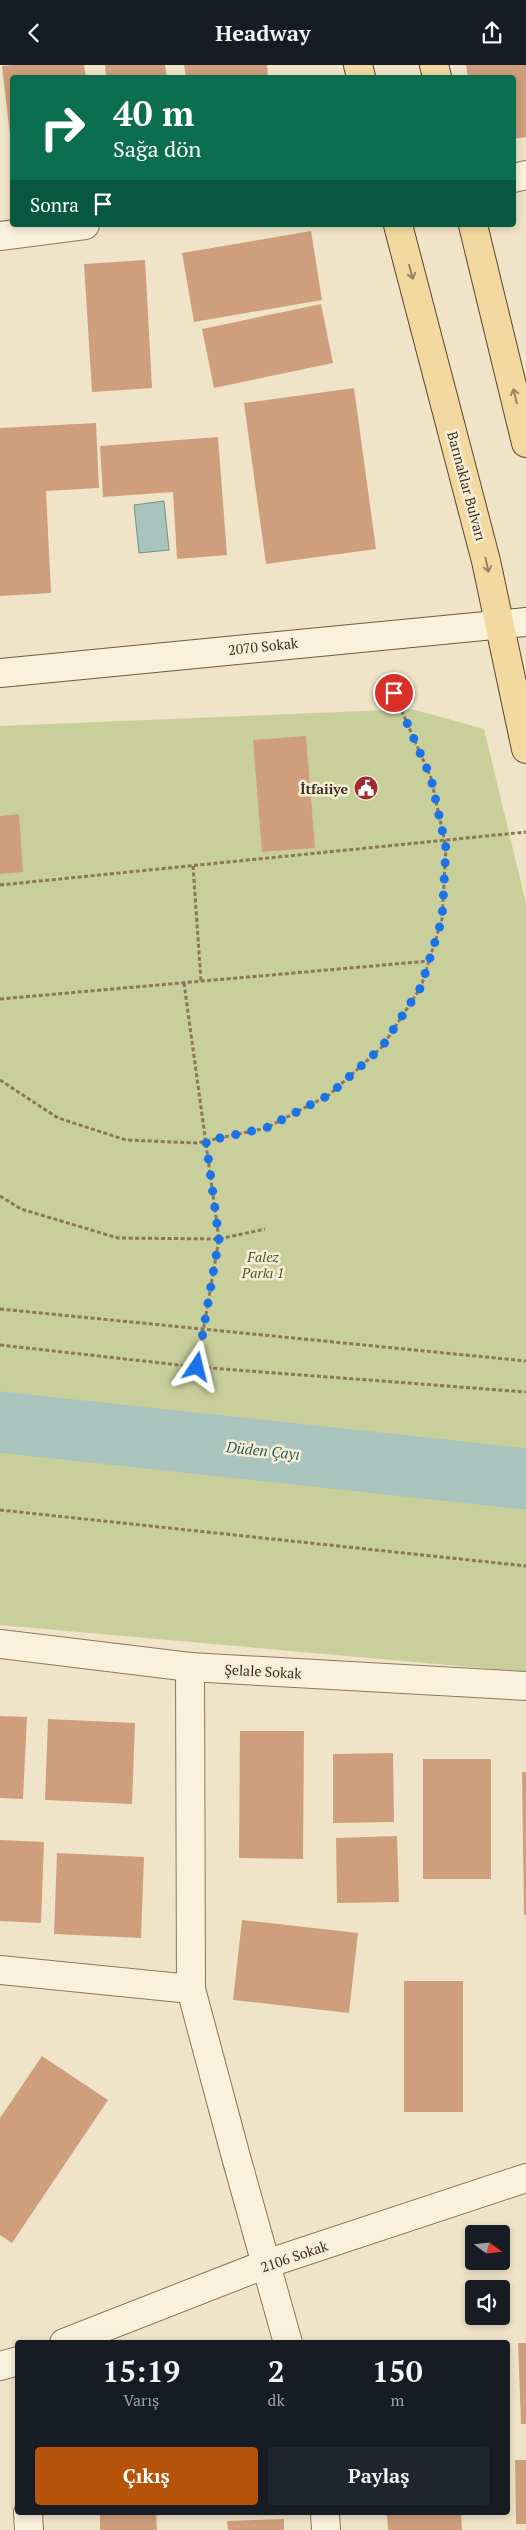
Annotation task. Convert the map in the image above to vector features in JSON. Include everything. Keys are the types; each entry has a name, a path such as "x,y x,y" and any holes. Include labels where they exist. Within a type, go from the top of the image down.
{"main road":[{"name":"Barınaklar Bulvarı","path":"399,227 486,561 526,749"},
{"path":"473,227 526,443"}],"street":[{"path":"0,236 70,227"},
{"name":"2070 Sokak","path":"0,673 526,622"},
{"name":"Şelale Sokak","path":"0,1644 190,1667 526,1686"},
{"path":"190,1667 192,1989 287,2340"},
{"path":"0,1969 192,1989"},
{"name":"2106 Sokak","path":"72,2340 266,2265 526,2178"},
{"path":"0,2366 15,2362"},
{"path":"28,2515 29,2530"},
{"path":"326,2515 326,2530"}],"path":[{"path":"0,1081 58,1118 126,1139 206,1141 266,1128 329,1095 382,1047 421,987 442,919 446,848 431,778 394,693"},
{"path":"0,885 444,841 526,831"},
{"path":"193,866 201,981"},
{"path":"0,999 429,961"},
{"path":"184,983 219,1239 197,1367"},
{"path":"0,1196 21,1209 118,1238 219,1239 265,1229"},
{"path":"0,1309 526,1361"},
{"path":"0,1345 197,1367 526,1392"},
{"path":"0,1510 526,1566"}],"green space":[{"name":"Falez Parkı 1","path":"412,709 484,729 526,903 526,1672 0,1625 0,726"}],"water":[{"path":"164,501 169,550 139,553 134,505"}],"building":[{"path":"84,65 86,75 10,75 10,134 2,66"},
{"path":"105,65 165,65 167,75 106,75"},
{"path":"184,65 267,65 268,75 186,75"},
{"path":"466,65 526,65 526,137 516,139 516,75 468,75"},
{"path":"311,231 322,300 194,322 182,253"},
{"path":"145,260 152,388 92,392 84,264"},
{"path":"321,304 333,363 214,388 202,329"},
{"path":"354,388 376,549 266,564 244,403"},
{"path":"96,423 99,488 46,491 51,593 0,596 0,428"},
{"path":"218,437 227,555 177,559 173,492 103,497 100,446"},
{"path":"306,736 315,848 262,852 253,740"},
{"path":"19,814 23,872 0,874 0,816"},
{"path":"0,1716 27,1717 23,1799 0,1798"},
{"path":"48,1719 135,1723 132,1804 45,1800"},
{"path":"240,1731 304,1731 303,1859 239,1858"},
{"path":"393,1753 394,1822 333,1823 333,1754"},
{"path":"423,1759 491,1759 491,1879 423,1879"},
{"path":"522,1772 526,1772 526,1915 524,1915"},
{"path":"397,1836 399,1902 337,1903 336,1838"},
{"path":"0,1840 44,1842 41,1923 0,1921"},
{"path":"57,1853 144,1857 141,1938 54,1934"},
{"path":"242,1920 358,1933 349,2013 233,2000"},
{"path":"404,1981 463,1981 463,2112 404,2112"},
{"path":"42,2056 108,2100 12,2243 0,2235 0,2118"},
{"path":"518,2343 526,2343 526,2424 521,2424"},
{"path":"515,2460 526,2460 526,2524 516,2524"},
{"path":"100,2515 156,2515 157,2530 100,2530"},
{"path":"387,2515 461,2515 462,2530 388,2530"},
{"path":"284,2519 284,2530 228,2530 227,2521"}],"waterway":[{"name":"Düden Çayı","path":"0,1422 526,1479"}],"place":[{"name":"İtfaiiye","path":"366,788"}],"route":[{"path":"197,1367 219,1239 206,1141 266,1128 329,1095 382,1047 421,987 442,919 446,848 431,778 394,693"}]}
